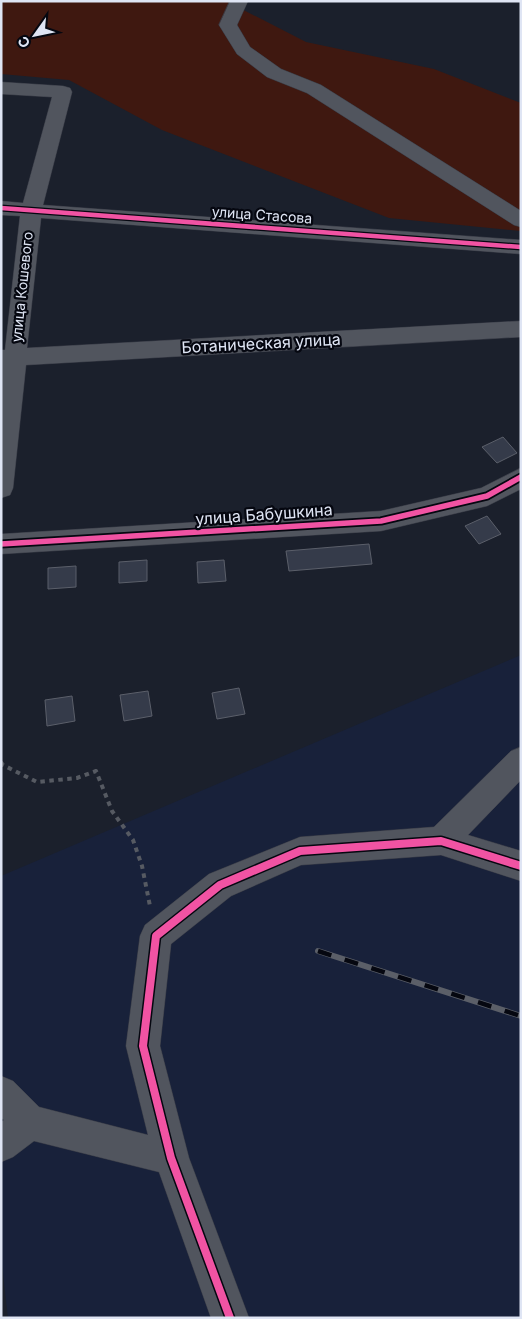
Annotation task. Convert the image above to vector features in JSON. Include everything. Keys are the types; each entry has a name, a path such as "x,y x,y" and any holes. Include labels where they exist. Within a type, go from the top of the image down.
{"street":[{"path":"239,1 228,25 243,50 274,73 314,88 521,220"},
{"name":"улица Кошевого","path":"1,88 63,92 31,210 8,358 1,488"},
{"name":"улица Стасова","path":"1,208 521,247"},
{"name":"Ботаническая улица","path":"8,358 521,329"},
{"name":"улица Бабушкина","path":"1,544 381,520 487,496 521,477"},
{"path":"441,841 521,760"},
{"path":"230,1318 171,1158 143,1046 156,936 220,885 300,851 441,841 521,866"},
{"path":"1,1093 29,1122 171,1158"},
{"path":"1,1145 29,1122"}],"path":[{"path":"1,762 3,765 37,782 78,778 96,771 112,812 134,840 142,866 156,936"}],"shaded area":[{"path":"1,1 226,1 306,42 434,69 521,103 521,231 389,218 162,130 69,80 1,74"},
{"path":"521,655 521,1318 8,1318 1,1255 1,876"}],"building":[{"path":"503,437 517,453 497,463 482,447"},
{"path":"487,516 501,534 479,544 465,526"},
{"path":"369,544 372,564 289,571 286,551"},
{"path":"147,560 147,581 119,583 119,562"},
{"path":"224,560 226,581 198,583 197,562"},
{"path":"76,566 76,587 48,589 48,568"},
{"path":"239,688 245,714 217,719 212,693"},
{"path":"148,691 152,716 124,721 120,695"},
{"path":"72,696 75,721 47,726 45,700"}],"railway":[{"path":"318,951 521,1016"}],"cycle path":[{"path":"1,208 521,247"},
{"path":"1,544 381,521 487,496 521,477"},
{"path":"230,1318 171,1158 143,1046 156,936 220,885 300,851 441,841 521,866"}]}
